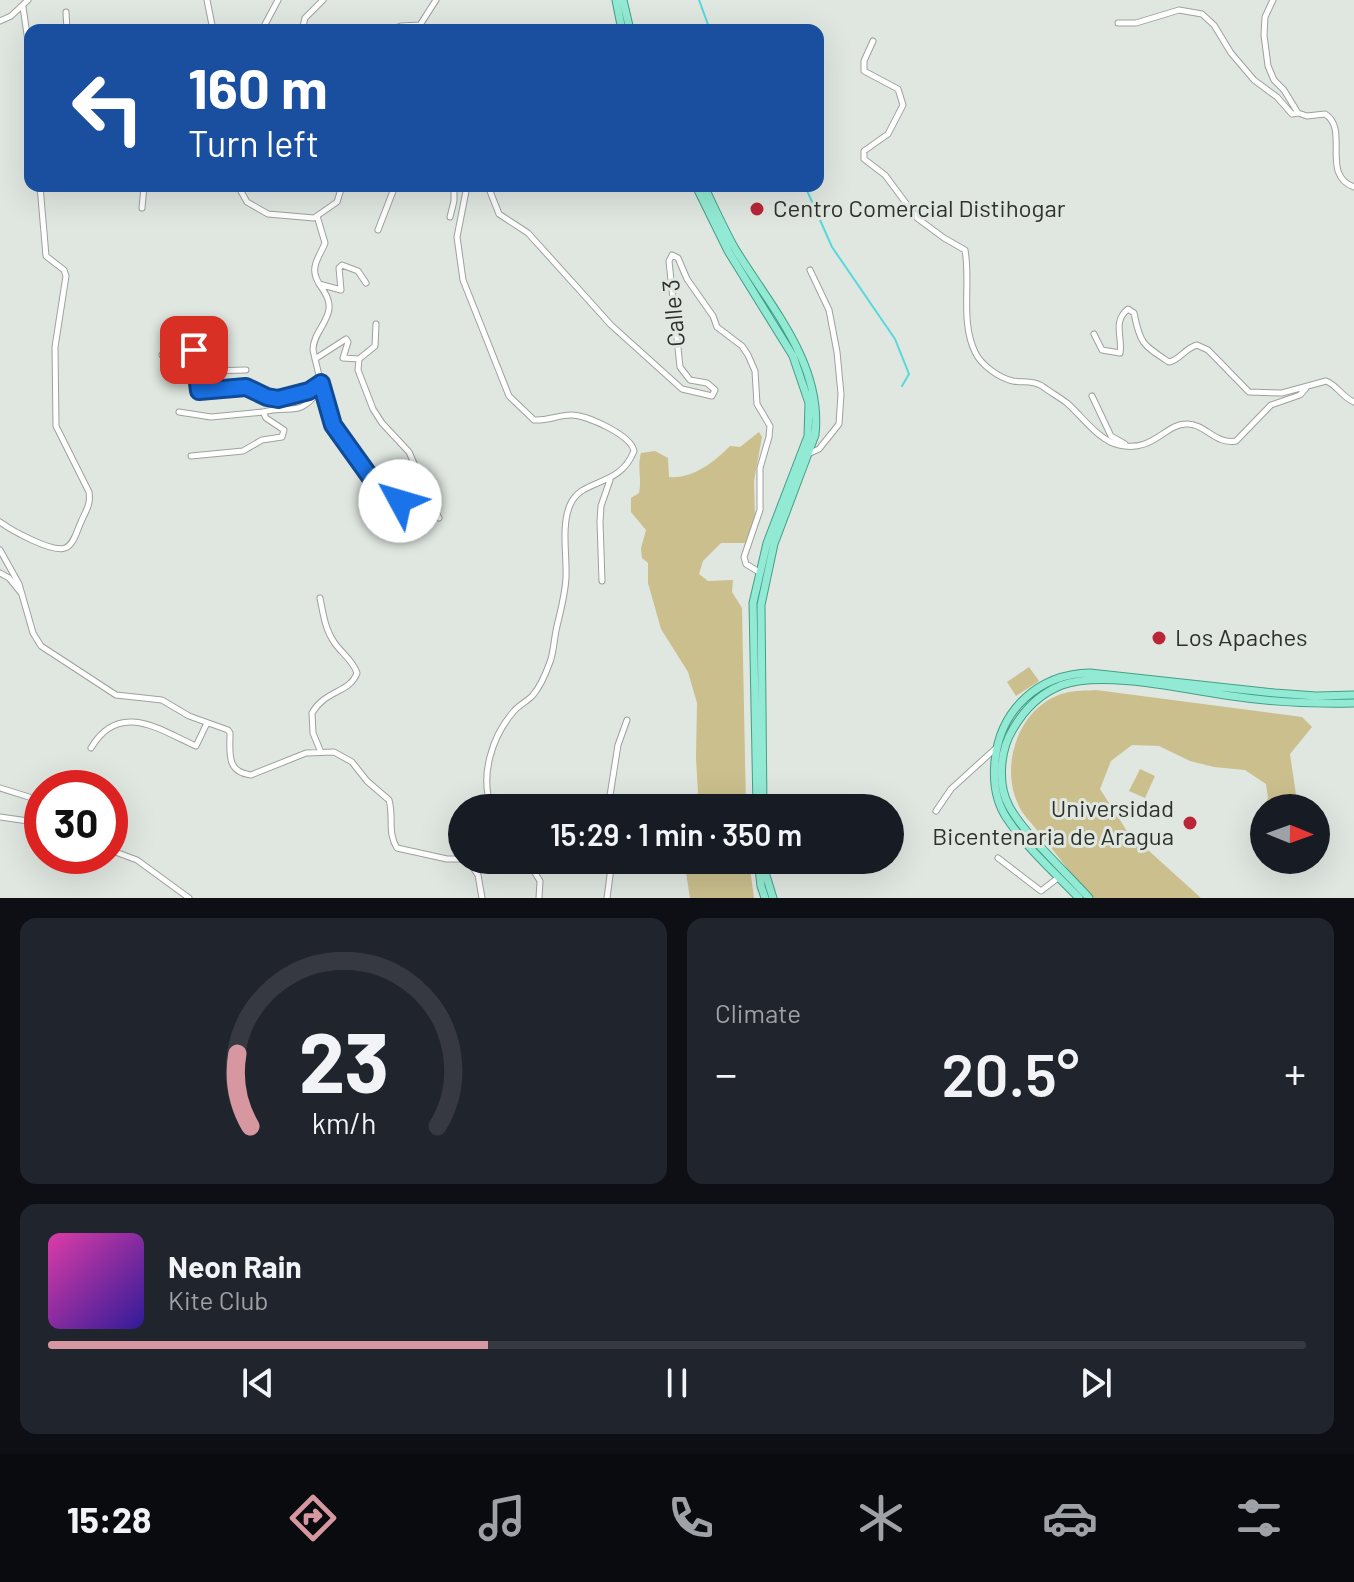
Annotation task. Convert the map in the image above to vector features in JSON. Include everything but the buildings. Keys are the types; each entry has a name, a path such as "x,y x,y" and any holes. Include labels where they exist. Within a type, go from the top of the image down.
{"main road":[{"path":"616,0 621,24"},
{"path":"623,0 629,24"},
{"path":"699,192 728,251 793,356 809,403 808,436 759,572 753,618 757,794"},
{"path":"707,192 734,246 799,352 810,377 817,417 815,435 774,544 761,605 763,794"},
{"path":"1079,898 1008,820 1002,808 995,782 997,747 1002,726 1020,702 1045,685 1078,673 1275,693 1354,695"},
{"path":"1089,898 1016,817 1003,791 1001,772 1007,741 1036,700 1060,686 1091,680 1294,702 1354,703"},
{"path":"760,874 765,898"},
{"path":"766,874 773,898"}],"street":[{"path":"0,21 23,7 28,0"},
{"path":"207,0 212,24"},
{"path":"304,24 305,18 323,0"},
{"path":"421,24 436,0"},
{"path":"1273,0 1265,17 1268,66 1274,80 1298,113"},
{"path":"265,24 277,1"},
{"path":"23,7 25,24"},
{"path":"1118,23 1136,23 1179,10 1202,14 1214,25 1231,53 1254,80 1277,97 1292,114 1325,114 1334,122 1339,174 1343,182 1354,187"},
{"path":"66,12 67,24"},
{"path":"873,41 864,61 864,71 898,89 903,105 888,134 864,151 864,159 885,175 917,218 965,250 970,339 977,356 989,368 1011,381 1034,382 1064,401 1105,438 1114,444 1129,446 1151,443 1184,424 1200,427 1225,442 1236,441 1271,405 1300,395 1306,388"},
{"path":"0,522 28,538 60,549 66,548 72,542 91,501 56,426 55,347 66,276 64,270 46,256 41,192"},
{"path":"142,208 143,192"},
{"path":"241,192 247,202 268,214 317,216 337,202 340,192"},
{"path":"378,230 393,192"},
{"path":"450,217 454,192"},
{"path":"466,192 457,237 459,264 467,292 509,396 534,420 573,414 626,438 634,451 627,464 610,479 579,493 571,503 565,531 564,603 552,655 532,697 515,709 495,744 489,761 488,794"},
{"name":"Calle 3","path":"490,192 499,214 528,233 611,325 682,389 708,396 712,396 715,390 707,383 690,380 680,367 669,261 672,255 678,258 687,279 713,316 717,327 742,346 755,371 757,404 770,426 760,468 760,510 744,557 746,564 759,572"},
{"path":"317,216 325,243 315,264 315,278 328,301 329,310 313,342 314,359 333,425 386,499 392,502 406,500 426,491"},
{"path":"318,284 341,290 339,268 342,265 358,271 366,283"},
{"path":"808,454 819,449 839,424 841,394 829,310 810,270"},
{"path":"1094,334 1102,350 1120,353 1119,327 1128,309 1134,313 1141,339 1169,362 1175,361 1185,349 1197,345 1208,350 1249,392 1282,393 1326,381 1354,402"},
{"path":"314,359 346,339 348,342 343,358 359,359 375,346 376,324"},
{"path":"162,355 194,350 199,391 246,387 278,399 309,391 320,384"},
{"path":"359,359 358,370 373,409 409,452 439,518"},
{"path":"196,376 208,371 246,370"},
{"path":"179,412 211,417 277,409 295,411 305,407 319,390 320,384"},
{"path":"1092,396 1111,436 1129,446"},
{"path":"191,456 243,451 262,440 282,437 284,430 266,418 263,412"},
{"path":"602,581 601,506 610,479"},
{"path":"0,550 24,596 33,633 41,646 116,695 162,700 230,733 229,760 244,774 251,775 294,756 320,750 344,755 367,781 386,796 392,808 390,828 397,848 448,859"},
{"path":"0,573 9,578 24,596"},
{"path":"320,598 331,639 355,666 357,673 352,683 324,697 312,713 315,743 320,750"},
{"path":"610,794 618,745 627,720"},
{"path":"91,748 104,731 125,722 153,725 196,746 207,723"},
{"path":"936,811 951,789 997,747"},
{"path":"0,788 24,795"},
{"path":"0,817 24,820"},
{"path":"128,857 189,898"},
{"path":"998,858 1041,891 1059,877"},
{"path":"477,874 482,898"},
{"path":"536,874 540,881 539,898"},
{"path":"607,898 610,874"}],"shaded area":[{"path":"759,432 762,437 754,481 755,518 745,543 721,543 703,561 699,574 708,581 733,580 732,592 742,608 746,794 697,794 697,703 688,672 661,629 648,583 648,563 642,558 641,548 646,530 631,512 631,498 639,493 641,453 655,451 668,458 669,477 678,477 702,468 730,446 740,447"},
{"path":"1029,667 1039,681 1016,696 1007,682"},
{"path":"1096,690 1302,717 1312,727 1290,754 1296,794 1267,794 1266,784 1245,770 1190,761 1159,746 1132,745 1111,761 1100,789 1127,831 1201,898 1089,898 1021,811 1011,771 1013,754 1025,723 1049,700 1077,691"},
{"path":"1140,769 1155,776 1145,798 1129,791"},
{"path":"686,874 751,874 754,898 690,898"}],"waterway":[{"path":"699,0 708,24"},
{"path":"808,192 832,247 895,339 909,374 902,386"}],"place":[{"name":"Centro Comercial Distihogar","path":"757,209"},
{"name":"Los Apaches","path":"1159,638"},
{"name":"Universidad Bicentenaria de Aragua","path":"1190,823"}],"route":[{"path":"194,350 199,391 246,387 278,399 309,391 321,383 333,425 386,499 400,501"}]}
